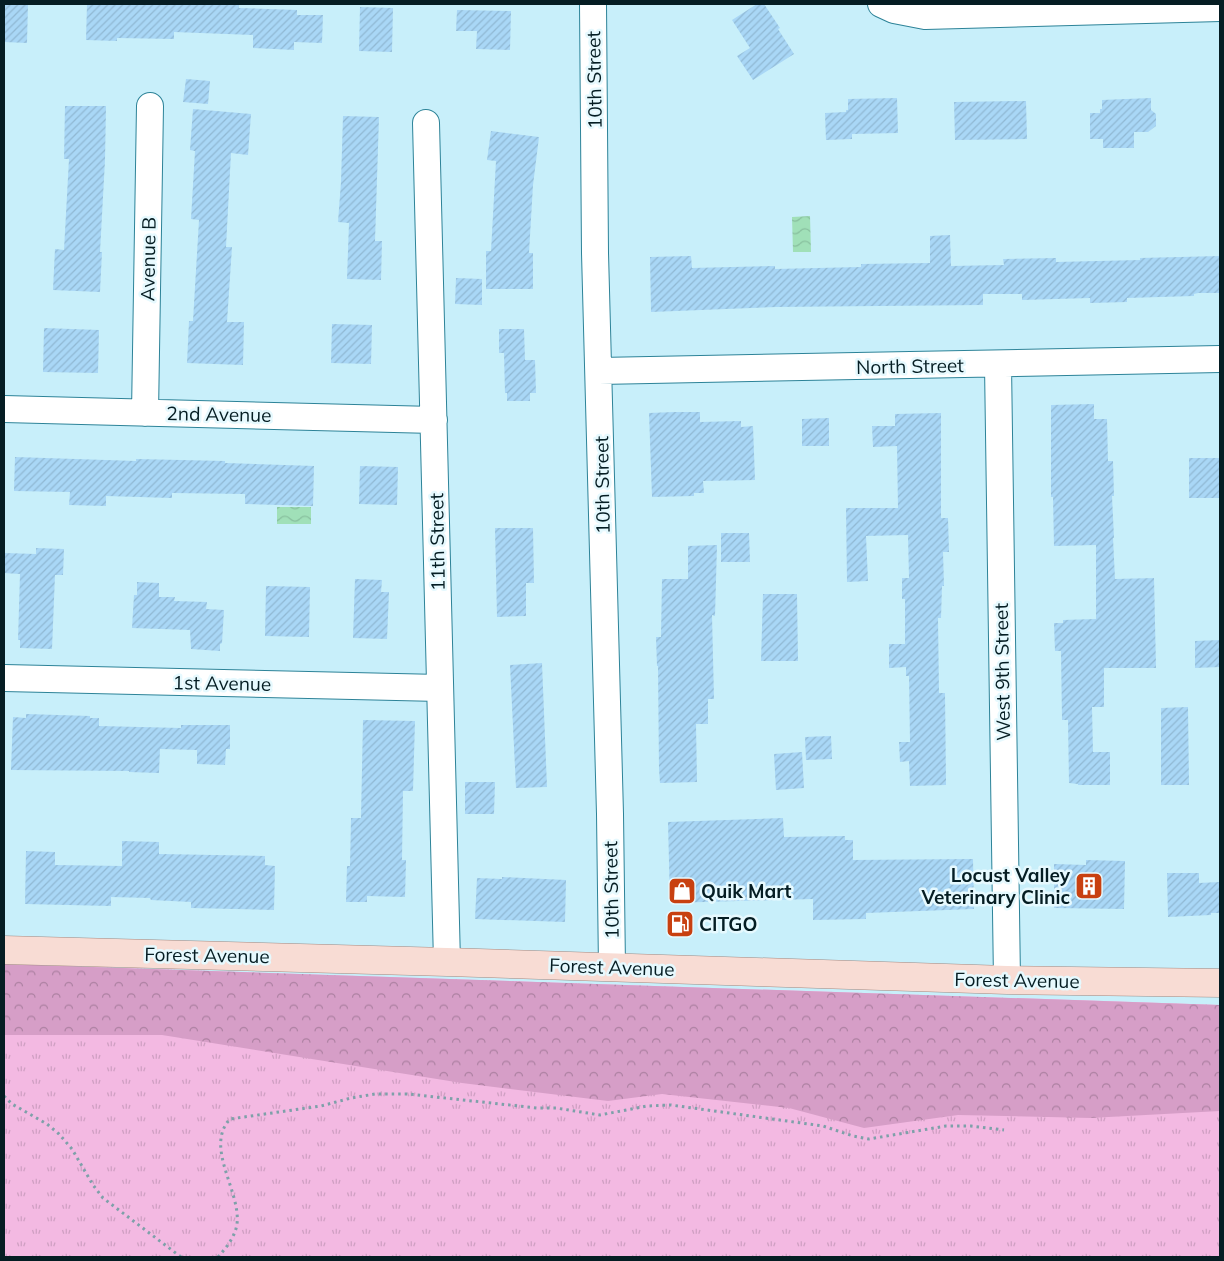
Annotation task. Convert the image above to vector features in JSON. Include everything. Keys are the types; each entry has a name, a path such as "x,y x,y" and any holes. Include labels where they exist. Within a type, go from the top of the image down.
{"main road":[{"name":"Forest Avenue","path":"4,950 1007,980 1220,984"}],"street":[{"name":"10th Street","path":"593,4 595,253 610,814 612,967"},
{"path":"881,4 894,10 925,16 1220,8"},
{"name":"Avenue B","path":"145,413 150,106"},
{"name":"11th Street","path":"426,123 447,962"},
{"name":"North Street","path":"599,371 998,365 1220,359"},
{"name":"West 9th Street","path":"998,365 1007,980"},
{"name":"2nd Avenue","path":"4,409 434,420"},
{"name":"1st Avenue","path":"4,678 440,688"}],"path":[{"path":"218,1257 230,1242 237,1224 220,1137 224,1126 230,1119 321,1106 375,1094 408,1094 537,1108 556,1108 600,1115 647,1106 671,1105 823,1126 853,1136 869,1138 946,1126 971,1126 1004,1130"},
{"path":"4,1096 12,1104 47,1124 59,1134 72,1149 93,1185 103,1198 180,1257"}],"green space":[{"path":"4,964 1220,1005 1220,1257 4,1257"},
{"path":"4,964 1220,1005 1220,1111 1090,1118 958,1115 864,1128 789,1108 662,1094 608,1101 462,1083 162,1035 4,1035"}],"water":[{"path":"810,216 811,252 793,252 792,217"},
{"path":"277,507 311,507 311,524 277,524"}],"building":[{"path":"4,4 28,4 27,43 4,42"},
{"path":"87,4 239,4 239,8 297,10 297,15 323,15 322,43 294,42 294,50 253,48 253,35 174,32 174,39 117,38 117,41 86,40"},
{"path":"757,4 764,4 794,54 753,80 737,56 750,48 732,20"},
{"path":"360,7 393,8 392,52 359,51"},
{"path":"457,10 511,11 510,50 476,49 477,31 456,31"},
{"path":"186,79 210,81 208,104 183,102"},
{"path":"897,98 898,133 852,134 852,139 826,140 825,113 846,112 848,110 848,99"},
{"path":"1151,98 1151,110 1156,114 1156,126 1148,132 1134,132 1134,148 1103,148 1103,139 1090,139 1090,113 1100,113 1102,100"},
{"path":"1026,101 1027,139 955,140 954,102"},
{"path":"65,106 106,106 100,292 53,290 55,249 64,250 69,159 64,159"},
{"path":"193,109 251,114 248,155 231,153 226,247 232,247 227,322 244,322 243,365 187,363 189,321 193,321 199,220 191,219 195,151 190,150"},
{"path":"343,116 379,117 375,241 382,241 381,280 347,279 349,223 338,222"},
{"path":"491,131 539,137 533,185 529,253 533,253 533,289 486,289 486,251 491,251 496,161 487,160"},
{"path":"950,235 951,266 1004,265 1003,259 1056,258 1056,262 1220,256 1220,293 1198,293 1194,294 1194,296 1127,298 1127,302 1090,303 1090,298 1022,300 1022,294 983,294 983,305 776,307 651,312 650,257 691,256 692,268 775,266 775,269 861,267 861,264 930,263 930,236"},
{"path":"456,278 482,279 482,305 455,304"},
{"path":"332,324 372,325 371,364 331,363"},
{"path":"44,328 99,330 98,373 43,372"},
{"path":"499,329 524,329 525,360 535,360 536,393 530,393 530,401 507,401 504,353 499,353"},
{"path":"1094,404 1094,419 1107,419 1108,461 1113,461 1114,496 1112,496 1115,579 1154,578 1156,668 1104,668 1104,707 1092,707 1093,752 1110,752 1110,785 1078,785 1069,783 1068,720 1062,720 1061,651 1055,651 1054,623 1063,623 1063,620 1096,619 1096,545 1054,546 1053,497 1051,497 1051,405"},
{"path":"700,412 700,422 741,421 741,427 753,426 755,480 703,481 704,493 694,493 694,496 652,497 649,413"},
{"path":"941,413 941,518 948,518 949,552 943,552 944,586 942,586 941,618 938,618 939,693 945,693 946,785 910,786 909,761 900,762 899,742 910,742 909,676 906,676 906,667 889,668 889,644 905,644 905,599 902,599 902,578 909,578 908,535 866,536 868,581 847,582 846,508 898,508 897,446 873,447 872,426 895,426 895,414"},
{"path":"829,418 829,446 802,446 802,419"},
{"path":"15,457 136,461 136,459 225,461 225,463 314,466 313,506 245,504 245,494 172,493 172,498 106,496 106,506 69,505 70,492 14,491"},
{"path":"1189,458 1220,458 1220,498 1189,498"},
{"path":"360,466 398,467 397,505 359,504"},
{"path":"495,528 533,528 534,583 526,583 526,616 497,617"},
{"path":"721,533 749,533 750,562 721,562"},
{"path":"717,545 715,616 712,615 714,699 708,699 708,724 696,724 697,782 660,783 656,637 661,637 662,579 688,579 688,546"},
{"path":"36,548 64,549 63,575 55,575 52,649 20,648 20,640 18,640 20,574 4,573 4,553 36,554"},
{"path":"355,579 382,580 381,592 389,592 387,639 353,638"},
{"path":"137,582 159,583 159,597 175,597 174,601 207,602 206,609 224,610 220,651 191,649 190,630 132,628 134,595 137,595"},
{"path":"266,586 310,587 309,637 265,636"},
{"path":"763,594 797,594 798,661 761,661"},
{"path":"1220,640 1220,667 1195,668 1195,641"},
{"path":"542,663 547,787 516,788 510,665"},
{"path":"1188,707 1189,785 1161,785 1161,708"},
{"path":"26,714 90,716 90,718 99,718 99,726 181,728 181,725 230,725 230,749 226,749 225,765 197,764 197,750 160,749 159,773 11,770 13,717 26,718"},
{"path":"363,720 415,721 413,791 403,791 402,860 406,860 405,897 367,896 367,902 346,902 347,866 350,866 351,818 361,818"},
{"path":"831,736 832,759 806,760 805,737"},
{"path":"802,752 804,788 776,790 774,754"},
{"path":"465,782 495,782 494,814 465,814"},
{"path":"783,818 784,837 845,836 845,840 853,840 853,860 973,859 974,909 866,913 866,919 813,920 813,899 670,903 668,822"},
{"path":"122,841 159,842 159,854 265,856 265,865 275,866 274,910 191,908 191,902 111,897 111,906 25,904 26,851 55,852 55,865 122,866"},
{"name":"Locust Valley Veterinary Clinic","path":"1086,860 1125,861 1124,909 1054,908 1054,864 1086,865"},
{"path":"1167,873 1199,873 1199,883 1220,882 1220,913 1168,917"},
{"path":"502,877 566,880 565,922 475,919 477,878 502,879"}],"place":[{"name":"Locust Valley Veterinary Clinic","path":"1089,886"},
{"name":"Quik Mart","path":"682,891"},
{"name":"CITGO","path":"680,924"}]}
